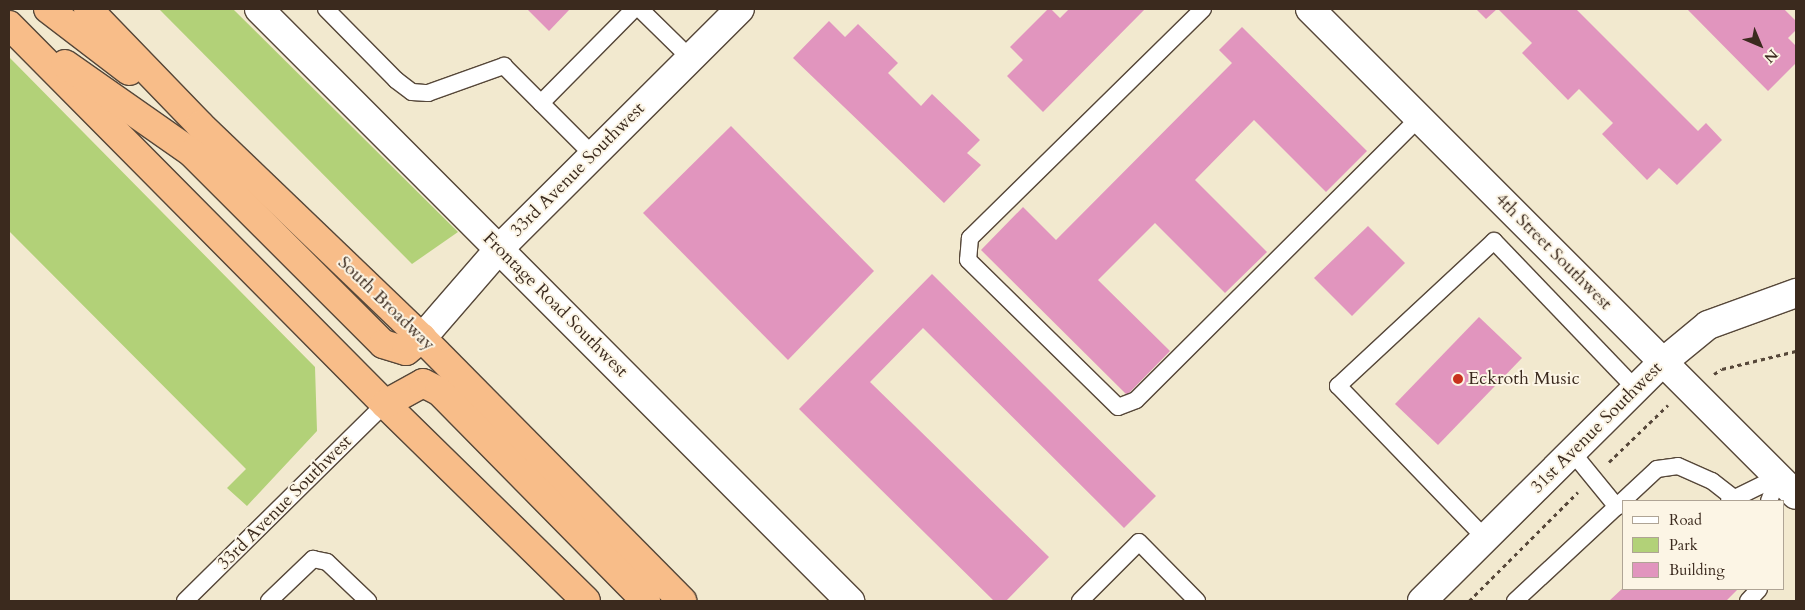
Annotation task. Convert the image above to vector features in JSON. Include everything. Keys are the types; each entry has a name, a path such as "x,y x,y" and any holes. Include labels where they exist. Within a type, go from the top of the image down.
{"highway":[{"path":"48,9 200,125"},
{"name":"South Broadway","path":"88,9 200,125 422,338 682,601"},
{"path":"9,25 192,153 383,344 406,351 422,338"},
{"path":"9,25 385,404 586,601"},
{"path":"385,404 423,383 439,391 646,601"}],"street":[{"name":"Frontage Road Southwest","path":"259,9 850,601"},
{"name":"33rd Avenue Southwest","path":"422,338 499,249 592,154 740,9"},
{"name":"4th Street Southwest","path":"1310,9 1691,390 1781,491"},
{"name":"31st Avenue Southwest","path":"1422,601 1663,362 1708,325 1796,293"}],"lane":[{"path":"326,9 396,80 412,92 428,93 504,66 592,154"},
{"path":"540,103 634,9"},
{"path":"640,9 690,58"},
{"path":"1203,9 970,238 968,260 1118,407 1136,400 1419,118"},
{"path":"1486,539 1338,386 1494,241 1636,389"},
{"name":"33rd Avenue Southwest","path":"185,601 385,404"},
{"path":"1572,452 1594,477 1616,507"},
{"path":"1624,500 1657,469 1678,466 1712,481 1732,500 1781,491"},
{"path":"1515,601 1622,501"},
{"path":"1080,601 1139,542 1197,601"},
{"path":"268,601 313,559 327,562 368,601"},
{"path":"1748,601 1758,590"}],"path":[{"path":"1469,601 1663,408 1722,369 1796,351"}],"green space":[{"path":"159,9 233,9 458,232 412,264"},
{"path":"9,57 315,367 317,431 247,506 227,488 246,469 9,231"}],"building":[{"path":"527,9 570,9 549,31"},
{"path":"1048,9 1051,9 1060,18 1069,9 1145,9 1043,112 1007,76 1023,60 1010,47"},
{"path":"1476,9 1497,9 1486,19"},
{"path":"1498,9 1576,9 1698,131 1706,123 1722,140 1677,185 1659,168 1647,180 1602,134 1613,123 1579,89 1568,100 1522,53 1532,43"},
{"path":"1687,9 1784,9 1796,21 1796,30 1788,38 1796,46 1796,63 1768,91"},
{"path":"829,21 845,37 858,24 898,63 888,73 921,106 932,94 980,140 967,153 981,165 944,203 793,58"},
{"path":"1242,27 1367,151 1326,192 1254,120 1195,180 1267,252 1225,293 1155,223 1098,280 1170,351 1127,395 981,250 1023,207 1056,240 1232,63 1219,50"},
{"path":"731,126 874,271 788,360 643,213"},
{"path":"1368,226 1405,263 1352,316 1314,278"},
{"path":"932,274 1156,496 1124,528 923,328 870,382 1049,557 1006,601 994,601 799,409"},
{"path":"1479,317 1522,358 1438,445 1395,404"},
{"path":"1622,589 1737,590 1726,601 1609,601"}],"place":[{"name":"Eckroth Music","path":"1458,379"}]}
